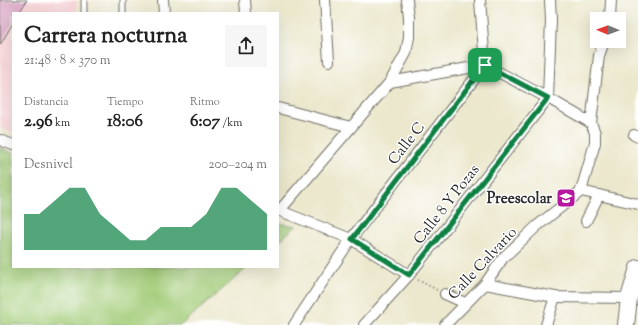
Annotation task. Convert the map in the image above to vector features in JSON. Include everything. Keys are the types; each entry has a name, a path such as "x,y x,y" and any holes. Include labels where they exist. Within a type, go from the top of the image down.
{"main road":[{"path":"626,325 629,298 638,268"}],"street":[{"path":"163,0 164,12"},
{"path":"245,0 246,12"},
{"path":"325,0 329,61"},
{"path":"407,0 409,37 406,53 390,82 279,210 352,239 409,275"},
{"path":"480,0 485,65"},
{"path":"548,98 551,20 550,0"},
{"path":"610,12 611,0"},
{"path":"602,48 599,56 591,123 595,143 581,191 638,204"},
{"path":"390,82 485,65 548,98 591,123"},
{"name":"Calle C","path":"294,325 352,239 485,65"},
{"name":"Calle 8 Y Pozas","path":"364,325 409,275 548,98"},
{"path":"279,108 351,127"},
{"path":"0,140 12,145"},
{"name":"Calle Calvario","path":"445,325 485,284 503,258 537,226 581,191"},
{"path":"586,221 599,195"},
{"path":"485,284 555,298 629,298"},
{"path":"445,294 465,304"},
{"path":"546,325 555,298"}],"lane":[{"path":"84,0 84,12"},
{"path":"123,0 123,12"}],"path":[{"path":"409,275 445,294"}],"shaded area":[{"path":"0,0 76,0 76,12 12,12 12,133 0,128"}],"green space":[{"path":"0,148 12,153 12,268 247,268 181,325 0,325"},
{"path":"279,223 296,226 279,241"}],"building":[{"path":"0,0 27,0 20,12 12,12 12,25 0,45"}],"place":[{"name":"Preescolar","path":"566,198"}],"route":[{"path":"485,65 548,98 409,275 352,239 485,65"}]}
